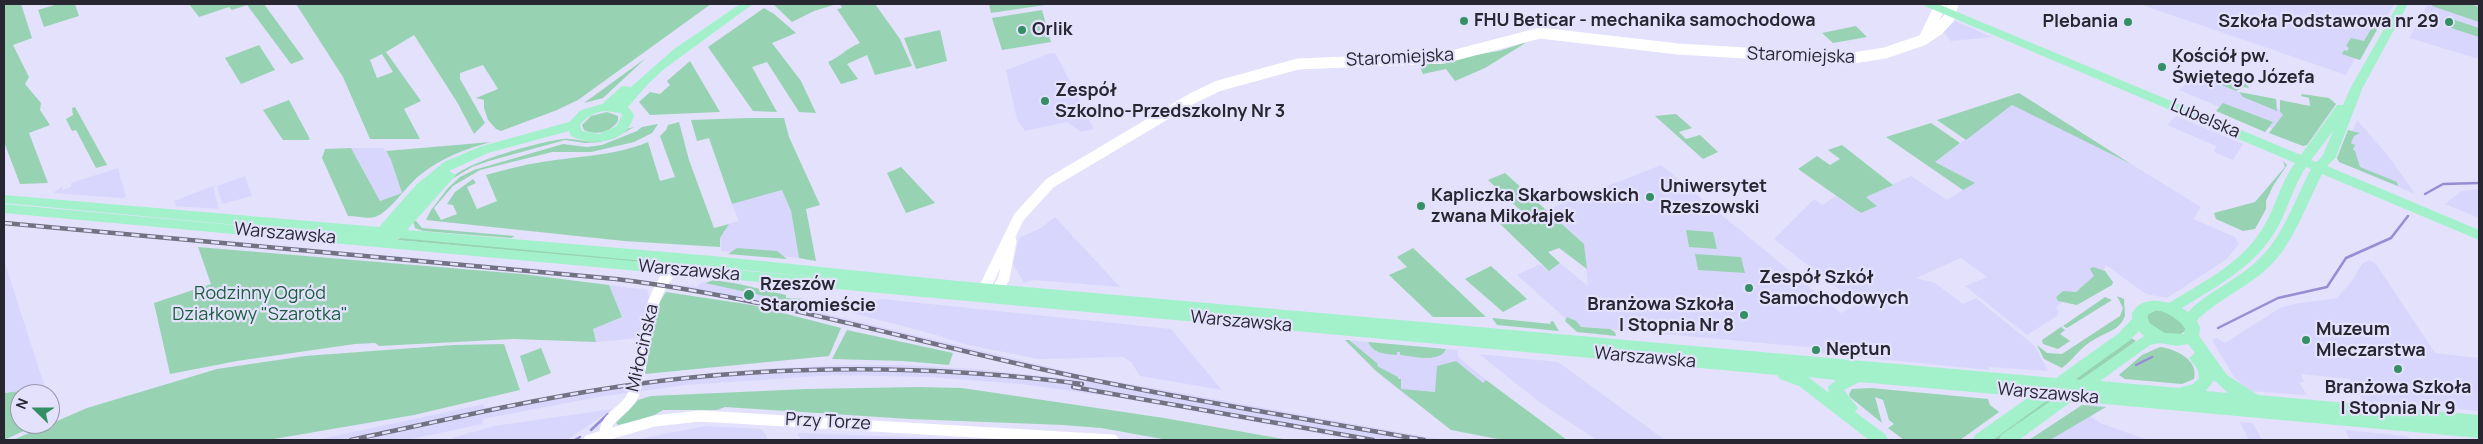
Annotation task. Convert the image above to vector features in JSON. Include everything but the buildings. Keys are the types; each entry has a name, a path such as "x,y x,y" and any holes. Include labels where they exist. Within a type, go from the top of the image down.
{"main road":[{"path":"606,107 677,44 734,4"},
{"path":"620,108 644,82 673,57 747,4"},
{"path":"2189,321 2198,310 2238,284 2268,258 2283,237 2321,165 2330,154 2356,90 2403,4"},
{"name":"Lubelska","path":"1944,6 2305,158 2479,236"},
{"path":"2170,309 2234,269 2255,250 2271,226 2305,158 2326,132 2346,99 2356,90"},
{"path":"387,236 438,184 458,169 480,159 575,129 586,113 606,107 620,108 626,112 628,118 622,128 614,133 594,138 581,136 575,129"},
{"name":"Lubelska","path":"2321,165 2479,228"},
{"name":"Warszawska","path":"4,199 387,236 673,269 1440,329 2479,421"},
{"name":"Warszawska","path":"4,209 688,259 990,294 1362,332 2479,432"},
{"path":"2007,440 2144,341 2175,338 2193,327 2189,321 2170,309 2157,306 2146,307 2139,313 2140,320 2148,330 2175,338 2234,389 2257,402"},
{"path":"1981,440 2124,338 2140,320"},
{"path":"1362,332 1377,324"},
{"path":"1440,329 1452,340"},
{"path":"2173,394 2198,389 2205,382 2207,375 2202,363 2175,338"},
{"path":"1747,367 1804,382 1880,440"},
{"path":"1858,377 1838,384 1836,392 1838,396 1892,440"}],"street":[{"name":"Staromiejska","path":"990,294 1013,232 1023,211 1041,191 1062,175 1204,92 1237,80 1298,64 1444,58 1540,33 1678,49 1833,60 1861,58 1910,46 1933,35 1944,6"},
{"path":"673,269 688,259"},
{"name":"Miłocińska","path":"604,434 607,424 630,402 633,396 650,312 657,292 673,269"},
{"name":"Przy Torze","path":"604,434 654,421 718,416 1113,440"},
{"path":"589,440 604,434"}],"shaded area":[{"path":"2139,4 2394,4 2381,26 2374,23 2346,75"},
{"name":"Szkoła Podstawowa nr 29","path":"2428,4 2479,4 2479,59 2409,38"},
{"path":"1955,21 1992,37 1951,41 1943,32"},
{"name":"Zespół Szkolno-Przedszkolny Nr 3","path":"1051,53 1056,54 1094,129 1081,132 1067,122 1025,131 1017,120 1006,70"},
{"path":"2191,72 2293,115 2280,132 2179,90 2191,78"},
{"path":"2012,105 2131,164 2201,207 2193,219 2235,237 2239,244 2227,259 2167,298 2146,294 2106,265 2103,271 2056,307 2059,312 2057,316 2027,335 1965,286 1987,277 1961,258 1916,278 1935,283 1963,304 1976,298 2035,346 2048,371 1989,367 1989,370 1819,353 1818,348 1574,326 1517,275 1540,264 1549,271 1560,263 1588,286 1584,244 1546,210 1661,165 1841,313 1858,304 1774,239 1814,199 1822,205 1836,196 1861,213 1876,206 1866,197 1911,176 1947,200 1974,183 1935,162"},
{"path":"2176,116 2243,144 2233,160 2214,152 2216,146 2167,125"},
{"path":"2357,120 2389,157 2415,194 2361,171 2352,158 2349,139"},
{"path":"351,148 383,148 391,160 402,193 380,201"},
{"path":"118,168 126,197 53,193 62,186 63,190 71,187 71,183"},
{"path":"245,176 252,196 222,204 217,186"},
{"path":"213,186 219,209 176,206 174,201"},
{"path":"2479,189 2479,218 2445,204 2461,191"},
{"path":"782,190 791,211 799,258 721,251 720,238 729,224 739,221 732,204"},
{"path":"1055,217 1120,287 1034,280 1024,283 1013,264 1019,238 1041,228"},
{"path":"4,221 569,272 697,287 702,282 808,303 805,309 1091,377 1444,440 1354,440 1129,399 1021,384 929,377 836,375 686,385 598,397 483,419 482,424 407,440 316,440 484,404 484,408 660,378 747,370 840,365 899,365 975,369 1079,380 776,306 697,291 615,281 4,225"},
{"path":"4,260 44,384 10,384 10,392 4,393"},
{"path":"2369,260 2376,264 2435,353 2479,358 2479,411 2363,401 2350,379 2301,374 2304,382 2299,382 2307,395 2249,391 2234,377 2212,340 2216,338 2225,343 2280,308 2294,304 2337,298 2352,281 2362,264"},
{"path":"609,285 647,290 649,296 639,338 596,342 593,329 622,317"},
{"path":"882,299 1171,329 1222,390 1140,376 1131,362 1123,357 1038,359 964,344 852,313 874,300"},
{"path":"1345,340 1458,350 1458,357 1486,380 1484,383 1410,399 1376,371"},
{"path":"1479,354 1558,362 1665,440 1597,440 1542,404"},
{"path":"613,409 567,440 453,440 452,438 494,426"},
{"path":"2089,415 2100,423 2148,440 2050,440"},
{"path":"2240,422 2253,423 2262,440 2249,440"},
{"path":"706,426 761,429 767,436 766,440 634,440"},
{"path":"2345,430 2405,436 2413,440 2350,440"},
{"path":"797,433 966,439 981,440 801,440"}],"green space":[{"path":"4,4 21,4 32,38 13,45 29,77 25,84 41,103 40,110 50,125 29,133 48,183 20,184 4,142"},
{"path":"58,4 75,4 79,16 44,27 38,10"},
{"path":"189,4 264,4 304,59 291,64 247,5 232,10 229,7 199,17"},
{"path":"296,4 711,4 578,100 501,131 496,129 488,120 484,108 484,100 476,98 498,89 483,65 460,73 460,79 485,123 474,134 457,102 414,35 386,52 421,101 404,109 420,139 370,139 343,77","holes":["382,54 393,72 377,78 370,60"]},
{"path":"773,4 837,4 814,11 792,22"},
{"path":"840,4 875,4 900,39 912,66 875,75 867,55 847,64 858,79 841,84 828,62 860,43 837,9 842,8"},
{"path":"989,4 1044,4 1045,5 991,13"},
{"path":"2433,4 2470,4 2479,7 2479,22 2432,6"},
{"path":"764,8 796,33 772,43 801,81 816,113 799,112 767,62 752,67 777,112 753,111 708,47"},
{"name":"Orlik","path":"1042,10 1051,42 1002,50 992,18"},
{"path":"2452,19 2479,28 2479,37 2448,27"},
{"path":"1856,26 1867,37 1833,43 1822,33"},
{"path":"2372,27 2378,28 2360,60 2342,54 2344,50 2347,51 2349,48 2346,46 2351,38 2364,41"},
{"path":"940,30 947,61 916,69 904,38"},
{"path":"1527,42 1485,68 1455,81 1446,69 1423,74 1419,64 1499,51"},
{"path":"259,45 275,70 241,84 225,58"},
{"path":"646,58 603,98 584,103"},
{"path":"690,61 720,112 650,115 639,102 650,92 660,94 670,85 667,81"},
{"path":"2217,74 2245,82 2249,88 2244,87 2236,91 2212,81"},
{"path":"2239,92 2276,99 2277,111 2243,97"},
{"path":"2019,93 2131,164 2012,105 1966,140 1937,120"},
{"path":"2302,94 2329,98 2336,104 2307,145 2303,146 2269,133 2283,115 2280,112 2280,100 2310,106 2309,98 2301,96"},
{"path":"289,100 310,139 283,140 263,110"},
{"path":"2223,103 2273,122 2265,132 2216,111"},
{"path":"75,107 107,165 96,168 76,130 72,131 66,119 73,115 72,108"},
{"path":"607,112 618,116 618,121 615,125 598,133 584,130 582,125 591,116"},
{"path":"1676,114 1692,128 1679,132 1686,139 1700,135 1718,152 1703,159 1655,116"},
{"path":"784,118 789,137 820,205 806,209 816,261 799,258 791,211 782,190 732,204 709,138 697,141 691,120"},
{"path":"679,122 689,160 714,228 729,224 720,238 720,247 624,241 426,220 431,210 448,188 460,177 474,170 563,144 587,147 602,145 637,131 642,127 658,124 652,133 634,142 591,152 552,152 480,170 453,186 434,208 441,220 457,214 453,205 447,204 455,192 473,179 476,183 467,187 477,209 497,201 486,175 535,163 609,153 648,142 660,181 675,177 660,136 668,125"},
{"path":"1931,123 1960,143 1935,162 1975,183 1963,190 1886,137"},
{"path":"634,127 616,137 600,142 585,143 565,140 489,161 472,167 450,180 457,173 469,167 521,148 564,139 594,141"},
{"path":"2348,130 2360,133 2354,136 2351,143 2355,145 2353,150 2360,167 2397,182 2398,186 2339,162 2337,158"},
{"path":"491,142 463,151 428,169 415,179 387,210 372,218 348,216 322,158 325,149 351,148 380,201 402,193 386,151"},
{"path":"1842,145 1893,185 1866,197 1877,206 1861,213 1798,169 1817,156 1830,165 1840,159 1828,150"},
{"path":"2283,161 2287,165 2273,186 2266,201 2266,209 2255,229 2243,231 2216,219 2214,213 2255,202 2285,167"},
{"path":"901,167 935,203 906,213 887,173"},
{"path":"1505,173 1584,244 1587,269 1559,248 1548,252 1560,263 1549,271 1496,220 1520,210 1488,180"},
{"path":"413,221 416,221 422,228 515,236 511,238 423,231 415,228"},
{"path":"1686,230 1713,232 1717,249 1689,247"},
{"path":"402,237 678,262 670,265 397,240"},
{"name":"Rodzinny Ogród Działkowy \"Szarotka\"","path":"198,247 522,274 609,285 622,317 593,329 596,342 514,339 379,346 375,343 355,344 237,361 170,374 154,303 211,284"},
{"path":"737,248 777,251 787,259 728,254"},
{"path":"1413,248 1486,317 1433,317 1389,275 1407,267 1397,257"},
{"path":"1695,254 1741,257 1745,273 1698,270"},
{"path":"1491,266 1527,299 1503,312 1465,279"},
{"path":"2093,267 2105,271 2113,282 2112,285 2077,305 2058,301 2056,297 2063,291 2076,292 2094,276 2090,269"},
{"path":"714,280 786,295 786,298 805,299 801,304 705,283"},
{"path":"666,292 752,305 841,328 829,356 645,374 653,321"},
{"path":"2117,296 2124,299 2125,315 2117,327 2090,342 2062,368 2044,359 2037,345 2047,353 2062,354 2120,316 2123,308"},
{"path":"2105,297 2112,300 2067,328 2063,326"},
{"path":"2155,310 2178,318 2186,330 2176,335 2158,331 2149,323 2147,318 2148,314"},
{"path":"1567,317 1576,321 1581,327 1610,329 1615,332 1616,336 1577,332 1565,321"},
{"path":"1492,318 1551,324 1550,322 1553,321 1559,331 1497,325"},
{"path":"2061,327 2065,330 2060,334 2070,341 2058,349 2043,344 2042,340"},
{"path":"847,330 953,353 949,365 903,361 832,359"},
{"path":"2131,338 2136,341 1999,440 1991,440"},
{"path":"1345,340 1349,340 1378,364 1377,366 1401,379 1401,389 1435,392 1437,366 1456,361 1483,383 1486,380 1567,440 1503,440 1451,430 1376,371"},
{"path":"1368,342 1446,349 1443,354 1432,358 1418,357 1400,355 1400,352 1397,352 1397,355 1380,353 1373,349"},
{"path":"504,344 520,390 414,415 268,440 13,440 27,434 60,434 60,420 87,408 217,369 305,356 454,345"},
{"path":"2160,347 2173,350 2190,361 2195,372 2194,379 2182,384 2125,379 2119,375 2142,355"},
{"path":"541,348 551,373 528,382 520,356"},
{"path":"962,388 1164,418 1289,440 1168,440 1101,428 1063,425 909,419 725,407 717,410 663,410 651,417 618,425 616,423 638,400 651,396 807,389"},
{"path":"1871,388 1988,399 1990,405 1999,412 1960,440 1904,440 1888,428 1894,424 1889,420 1883,400 1875,397 1882,423 1850,397 1849,394 1852,389"},
{"path":"10,392 10,434 17,434 4,440 4,393"},
{"path":"2082,405 2106,407 2050,440 2029,440"}],"waterway":[{"path":"2425,194 2443,184 2479,183"},
{"path":"2218,328 2278,298 2327,287 2346,258 2391,238 2408,216"},
{"path":"2136,365 2152,357"},
{"path":"591,430 608,414"},
{"path":"575,440 580,437"}],"railway":[{"path":"4,223 616,279 670,287 777,307 1089,379 1184,398 1424,440"},
{"path":"351,440 565,395 693,377 804,370 860,369 971,373 1082,384"},
{"path":"1073,387 1373,440"}],"place":[{"name":"FHU Beticar - mechanika samochodowa","path":"1464,21"},
{"name":"Plebania","path":"2128,22"},
{"name":"Szkoła Podstawowa nr 29","path":"2449,22"},
{"name":"Orlik","path":"1022,30"},
{"name":"Kościół pw. Świętego Józefa","path":"2162,67"},
{"name":"Zespół Szkolno-Przedszkolny Nr 3","path":"1045,101"},
{"name":"Uniwersytet Rzeszowski","path":"1650,197"},
{"name":"Kapliczka Skarbowskich zwana Mikołajek","path":"1421,206"},
{"name":"Zespół Szkół Samochodowych","path":"1749,288"},
{"name":"Rzeszów Staromieście","path":"749,295"},
{"name":"Branżowa Szkoła I Stopnia Nr 8","path":"1744,315"},
{"name":"Muzeum Mleczarstwa","path":"2306,340"},
{"name":"Neptun","path":"1816,350"},
{"name":"Branżowa Szkoła I Stopnia Nr 9","path":"2398,369"}]}
